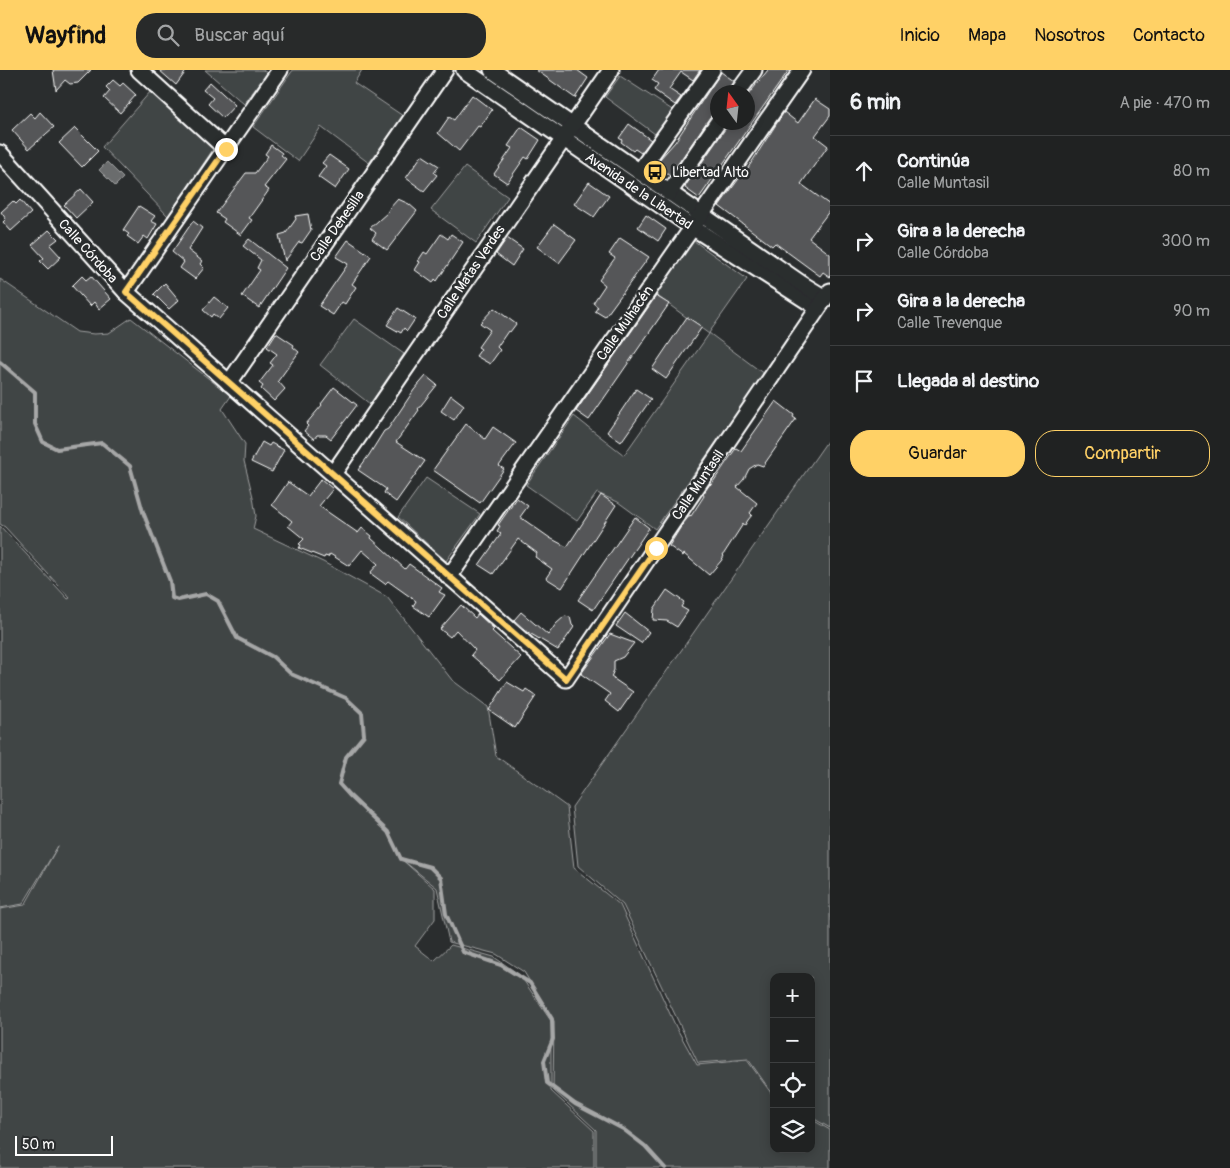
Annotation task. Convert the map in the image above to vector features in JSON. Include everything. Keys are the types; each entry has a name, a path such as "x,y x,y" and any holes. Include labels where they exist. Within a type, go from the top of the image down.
{"street":[{"path":"139,70 226,149"},
{"path":"126,292 280,70"},
{"name":"Calle Dehesilla","path":"229,383 445,70"},
{"name":"Avenida de la Libertad","path":"464,70 692,228 824,299"},
{"name":"Avenida de la Libertad","path":"492,70 824,299"},
{"name":"Calle Matas Verdes","path":"333,474 611,70"},
{"path":"639,172 712,70"},
{"path":"743,85 754,70"},
{"name":"Calle Mulhacén","path":"450,577 802,70"},
{"path":"669,193 712,130"},
{"name":"Calle Córdoba","path":"0,152 126,292 566,679"},
{"name":"Calle Muntasil","path":"566,679 824,299"}],"shaded area":[{"path":"205,70 263,70 267,73 244,104"},
{"path":"293,70 362,70 354,83 403,116 369,163 321,127 298,161 253,127"},
{"path":"620,76 677,113 659,137 605,97"},
{"path":"151,91 214,148 168,216 102,147"},
{"path":"107,162 123,178 115,186 99,170"},
{"path":"465,167 508,197 476,243 431,210"},
{"path":"690,238 747,279 709,333 764,374 655,529 618,502 597,493 577,521 526,485 574,416 624,455 709,334 652,292"},
{"path":"0,279 77,332 109,333 131,318 231,396 222,409 245,444 244,461 256,516 253,529 323,562 387,597 452,680 488,707 496,756 567,807 574,868 620,905 676,1027 697,1065 747,1060 770,1092 770,1153 815,1153 815,1121 830,1130 830,1168 596,1168 596,1130 553,1090 554,1021 524,972 496,954 449,942 437,888 400,858 435,889 435,919 415,946 434,961 451,945 494,957 520,975 551,1021 551,1091 594,1131 594,1168 0,1168 0,909 25,905 58,846 23,904 0,908 0,526 68,599 70,598 5,527 0,524"},
{"path":"354,319 404,354 370,404 320,365"},
{"path":"830,437 830,1128 815,1119 815,973 770,973 770,1090 748,1059 698,1063 623,905 578,866 572,807"},
{"path":"426,478 480,514 446,561 398,517"}],"building":[{"path":"53,70 91,70 78,83 70,84 65,80 56,90"},
{"path":"159,70 187,70 176,85"},
{"path":"536,70 577,70 588,78 575,98"},
{"path":"659,70 700,70 693,80 681,72 669,89 681,97 675,105 654,90 658,84 652,80"},
{"path":"768,70 789,70 755,118 755,86"},
{"path":"721,72 734,81 732,85 712,85"},
{"path":"113,80 120,86 123,83 136,95 120,113 104,98 110,91 106,87"},
{"path":"210,82 235,105 223,118 208,104 213,98 203,90"},
{"path":"710,89 710,117 670,176 659,168 661,164 659,160 675,142"},
{"path":"472,95 492,110 459,151 438,133 449,117 454,120"},
{"path":"815,99 830,109 830,116 815,136 828,146 801,184 830,205 830,210 809,238 830,254 830,277 823,272 820,276 775,243 772,246 719,206 744,174 784,112 798,123"},
{"path":"40,112 54,127 29,149 12,130 30,113 35,118"},
{"path":"629,124 651,140 641,153 635,149 633,151 621,142 622,140 619,138"},
{"path":"521,127 540,140 528,159 525,157 507,183 494,174 512,148 508,146"},
{"path":"75,128 98,151 82,167 59,143"},
{"path":"724,130 747,130 699,198 685,188"},
{"path":"271,145 282,153 281,155 286,159 264,187 269,190 249,218 252,220 241,235 223,222 225,219 216,213 246,173 255,173 268,156 265,154"},
{"path":"329,155 349,169 335,189 318,177 326,166 322,163"},
{"path":"422,155 439,166 434,173 437,175 424,191 406,178"},
{"path":"589,182 609,196 594,217 574,204"},
{"path":"81,189 93,202 76,218 64,205"},
{"path":"398,199 409,204 417,211 387,250 372,239 376,233 370,228 387,213"},
{"path":"20,200 31,213 11,231 3,222 6,219 1,212 13,201 16,204"},
{"path":"139,206 155,216 151,221 157,224 148,239 144,236 138,244 127,236 129,234 123,230"},
{"path":"308,214 311,230 285,261 279,235 286,233 296,219 295,216"},
{"path":"646,215 666,229 658,241 638,227"},
{"path":"193,221 202,228 188,250 202,261 200,264 204,268 195,279 180,268 184,262 172,252"},
{"path":"554,224 576,240 559,263 537,247"},
{"path":"49,230 58,239 50,245 61,257 48,269 40,261 44,258 32,245"},
{"path":"441,234 448,239 451,234 463,242 437,281 435,279 433,283 415,270 424,252 427,254"},
{"path":"507,238 523,249 512,266 496,254"},
{"path":"620,238 649,257 605,317 595,311 598,307 593,303 605,285 599,280 615,258 609,254"},
{"path":"249,239 286,268 259,308 242,296 260,270 257,268 261,260 243,246"},
{"path":"348,240 371,256 352,284 356,287 345,304 342,302 333,315 319,306 348,264 336,257"},
{"path":"82,276 86,280 91,276 111,299 99,309 94,302 90,306 72,286"},
{"path":"165,283 179,300 169,309 154,294"},
{"path":"656,296 669,304 589,420 576,411"},
{"path":"214,297 228,308 219,319 213,314 211,317 203,310"},
{"path":"398,308 415,319 407,331 404,328 401,333 387,325"},
{"path":"494,308 516,324 510,332 508,331 497,347 500,350 490,364 476,356 481,349 478,347 490,330 480,323"},
{"path":"687,317 702,327 666,379 652,369"},
{"path":"276,333 294,345 293,347 299,352 278,381 285,389 274,401 261,389 263,386 259,383 273,365 270,363 277,354 267,347"},
{"path":"426,376 437,385 396,442 425,461 396,502 384,493 386,489 358,470 384,431 388,429 414,390"},
{"path":"334,387 357,405 331,439 326,435 317,435 314,439 304,431 308,426 306,424"},
{"path":"636,389 651,399 621,442 607,432"},
{"path":"451,395 464,405 454,420 441,411"},
{"path":"776,401 794,415 793,417 796,419 763,466 757,464 749,469 737,487 757,503 750,513 752,515 745,525 743,524 721,561 709,575 684,554 683,556 669,546 736,448 741,451"},
{"path":"466,424 485,439 493,427 516,443 499,466 504,469 480,503 433,470"},
{"path":"262,442 269,446 271,443 284,450 272,472 251,462"},
{"path":"321,479 333,489 319,506 358,533 362,528 405,569 409,564 442,588 439,592 445,595 429,617 413,606 416,601 388,581 385,584 370,573 378,564 362,550 349,566 330,554 324,558 299,548 301,545 299,544 304,539 288,526 292,521 272,505 288,482 308,496"},
{"path":"601,495 616,505 562,588 546,578 552,569 535,557 537,553 518,539 493,574 479,565 501,534 497,531 500,526 498,525 517,498 528,506 520,517 550,538 567,547"},
{"path":"635,517 649,528 593,610 578,600"},
{"path":"667,590 684,602 681,607 688,611 677,627 667,621 653,620 654,609"},
{"path":"461,605 475,618 478,614 494,629 492,631 521,657 500,680 471,655 475,650 456,630 450,637 440,629"},
{"path":"521,612 548,635 565,616 570,617 574,627 558,650 526,631 514,620"},
{"path":"625,613 649,632 641,643 616,626"},
{"path":"610,634 634,643 623,657 614,661 614,670 611,677 633,692 619,712 605,701 610,694 581,674"},
{"path":"507,682 524,692 526,689 536,696 515,728 489,710"}],"waterway":[{"path":"0,362 35,392 35,424 43,442 57,449 102,443 130,466 143,512 170,581 172,598 178,600 206,594 218,601 237,638 273,657 291,674 346,698 362,713 364,735 346,757 339,784 388,832 401,859 430,867 441,878 446,914 463,952 501,965 530,983 552,1019 553,1039 544,1061 547,1083 575,1104 623,1129 645,1146 665,1168"}],"place":[{"name":"Libertad Alto","path":"655,172"}],"route":[{"path":"226,149 126,292 566,679 656,548"}]}
